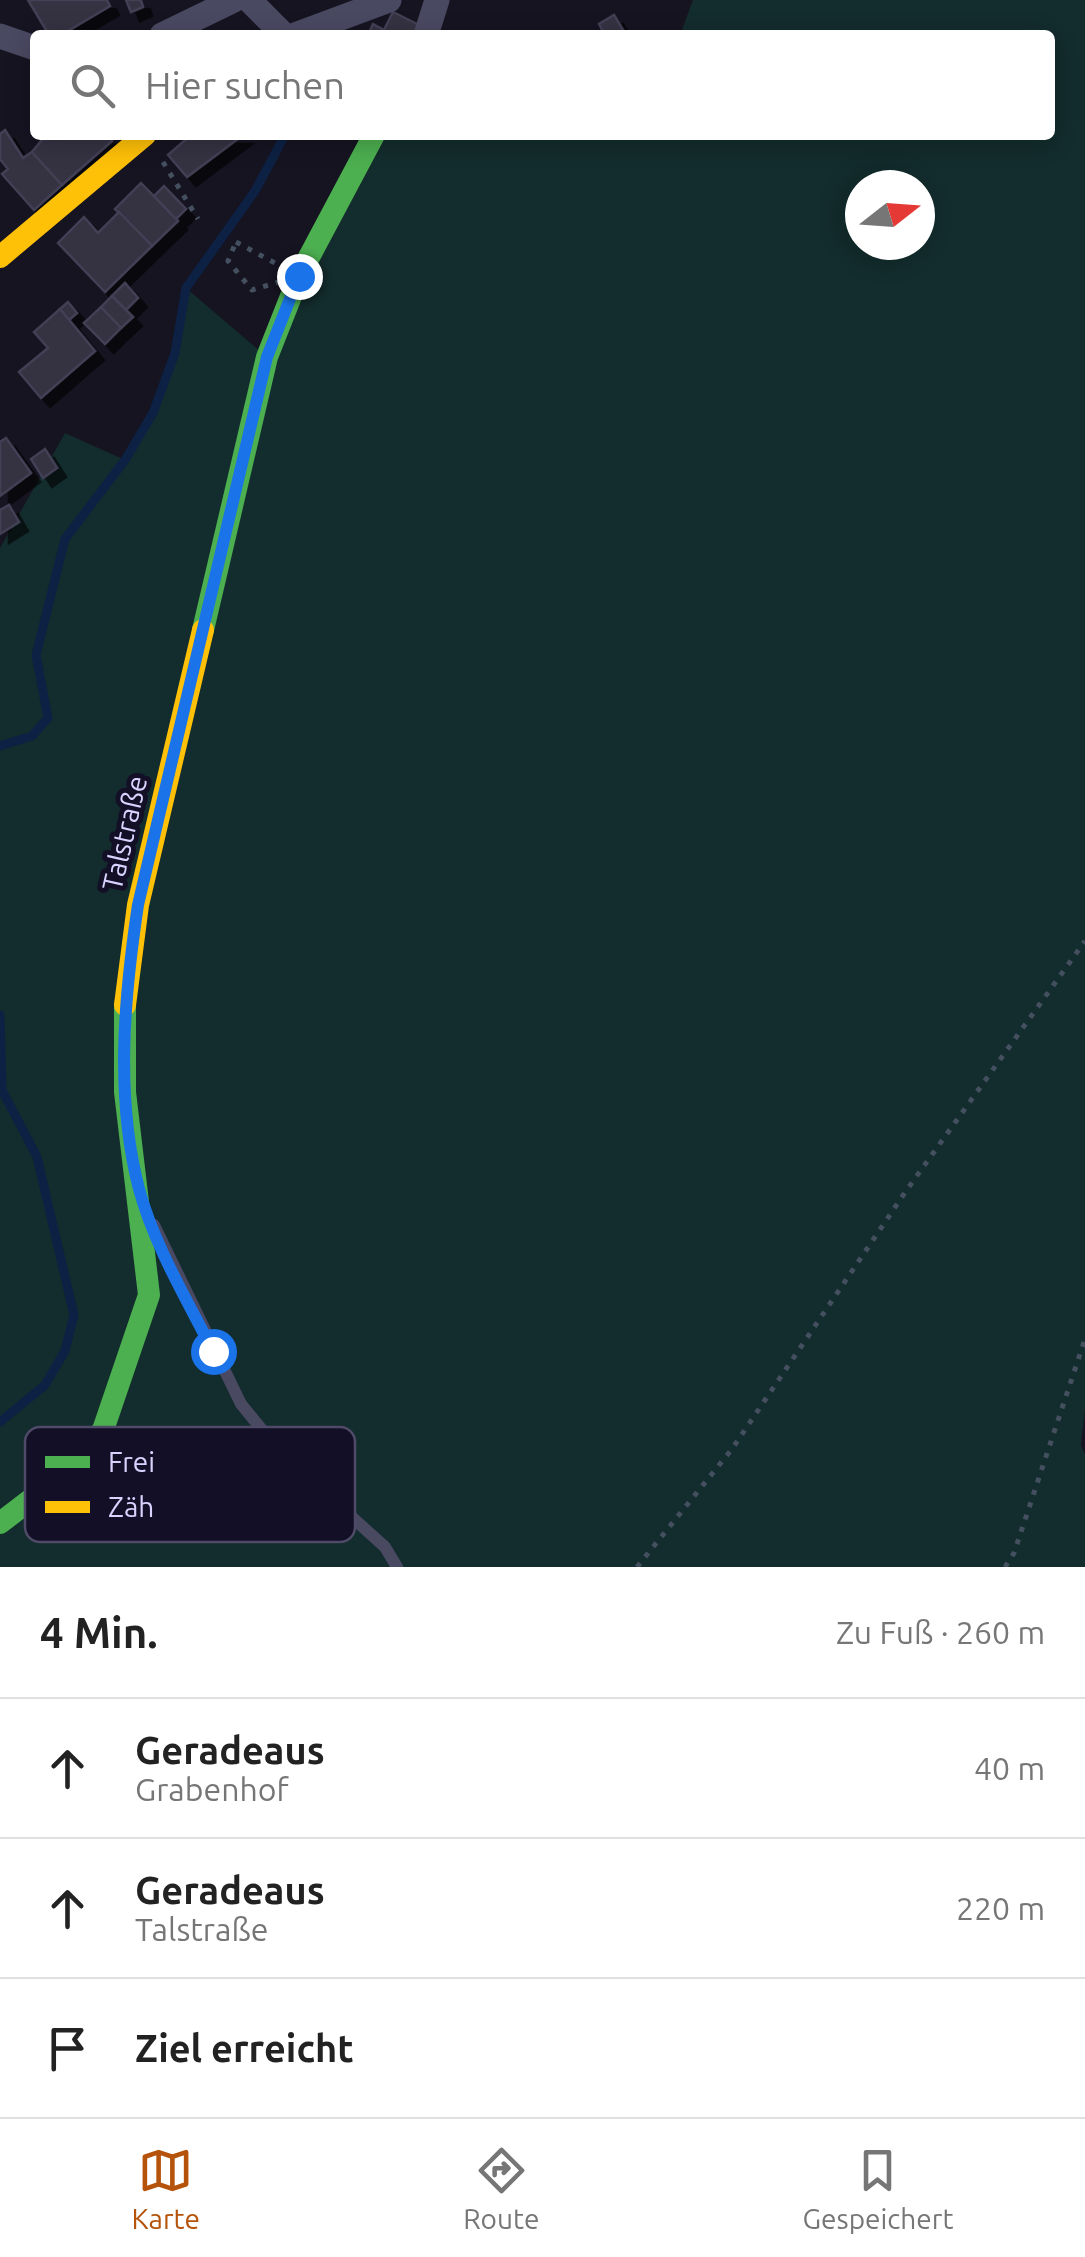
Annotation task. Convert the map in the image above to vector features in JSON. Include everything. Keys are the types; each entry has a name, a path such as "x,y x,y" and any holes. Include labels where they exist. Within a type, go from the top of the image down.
{"street":[{"path":"294,30 389,0"},
{"path":"428,30 437,0"},
{"path":"175,30 246,3 280,30"},
{"path":"0,36 30,46"},
{"path":"0,258 139,140"},
{"name":"Talstraße","path":"104,1427 149,1295 125,1092 124,993 138,905 267,357 299,276 371,140"},
{"name":"Talstraße","path":"0,1523 25,1504"}],"lane":[{"path":"139,1190 180,1286 241,1404 260,1427"},
{"path":"355,1520 385,1547 397,1567"}],"path":[{"path":"162,161 198,219"},
{"path":"245,247 236,242 228,261 252,290 299,276"},
{"path":"637,1567 732,1449 906,1191 1085,942"},
{"path":"1005,1567 1014,1553 1085,1339"}],"green space":[{"path":"693,0 1085,0 1085,1409 1081,1445 1085,1455 1085,1567 0,1567 0,548 65,433 125,460 165,385 186,288 267,357 384,140 1055,140 1055,30 682,30"}],"building":[{"path":"28,0 107,0 110,6 69,30 46,30"},
{"path":"126,0 141,0 143,7 131,12"},
{"path":"393,12 421,26 419,30 384,30"},
{"path":"614,15 623,30 602,30 599,24"},
{"path":"5,130 23,158 32,152 62,185 34,210 2,174 8,169 0,159 0,134"},
{"path":"42,140 112,141 62,185 32,152"},
{"path":"185,140 236,140 187,177 168,155"},
{"path":"141,183 178,221 152,246 115,209"},
{"path":"164,186 186,209 176,219 154,196"},
{"path":"119,212 152,246 105,292 58,243 84,217 98,233"},
{"path":"125,283 138,298 126,310 112,296"},
{"path":"112,296 133,317 121,328 101,307"},
{"path":"68,302 77,313 69,320 60,309"},
{"path":"101,307 121,328 105,344 84,323"},
{"path":"60,309 95,351 41,398 19,372 48,348 34,332"},
{"path":"6,438 31,473 0,496 0,442"},
{"path":"45,449 57,468 43,478 31,459"},
{"path":"9,505 19,522 0,534 0,510"}],"waterway":[{"path":"0,746 32,736 48,718 36,655 65,539 125,460 153,413 175,353 186,288 255,191 282,140"},
{"path":"0,1015 2,1090 37,1157 74,1315 65,1351 45,1385 0,1422"}],"traffic: fast":[{"path":"203,630 267,357 299,276 371,140"},
{"path":"104,1427 149,1295 125,1092 125,1005"},
{"path":"0,1523 25,1504"}],"traffic: slow":[{"path":"0,257 139,140"},
{"path":"125,1005 138,905 203,630"}],"route":[{"path":"213,1351 139,1190 125,1092 124,993 138,905 267,357 299,276"}]}
